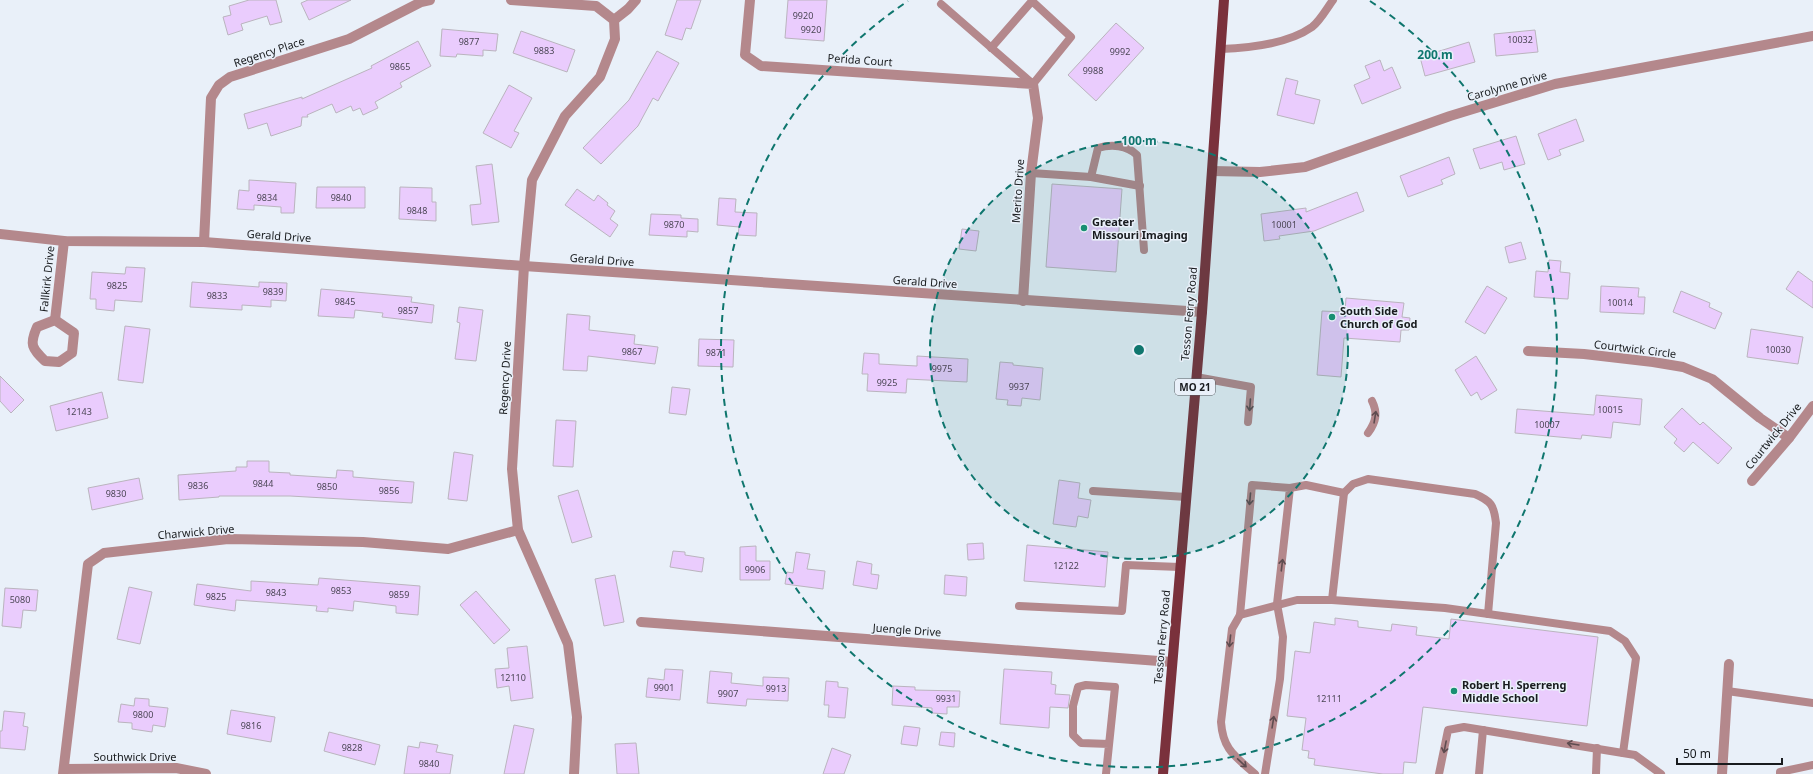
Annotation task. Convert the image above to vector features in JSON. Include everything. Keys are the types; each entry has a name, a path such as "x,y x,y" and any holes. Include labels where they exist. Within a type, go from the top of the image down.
{"main road":[{"name":"Tesson Ferry Road","path":"1163,774 1202,312 1224,0"}],"street":[{"name":"Regency Place","path":"204,242 211,98 219,85 230,76 349,38 421,2 430,0"},
{"path":"512,0 597,3 614,20 628,9 636,0"},
{"name":"Perida Court","path":"750,0 744,55 761,66 1033,84"},
{"name":"Regency Drive","path":"574,774 577,717 568,644 518,530 512,469 524,266 532,180 565,116 600,77 615,39 614,20"},
{"name":"Carolynne Drive","path":"1212,171 1260,172 1305,168 1450,116 1556,84 1813,36"},
{"name":"Merito Drive","path":"1024,301 1031,173 1038,118 1033,84"},
{"name":"Gerald Drive","path":"0,234 64,241 204,242 524,266 1202,312"},
{"name":"Fallkirk Drive","path":"55,320 64,241"},
{"name":"Fallkirk Drive","path":"55,320 74,333 72,354 59,362 45,362 33,349 32,339 37,327 55,320"},
{"name":"Courtwick Circle","path":"1528,351 1591,355 1682,367 1712,379 1760,418 1789,438"},
{"name":"Courtwick Drive","path":"1752,481 1789,438 1813,406"},
{"name":"Charwick Drive","path":"64,772 88,564 104,553 228,540 363,542 448,549 518,530"},
{"name":"Juengle Drive","path":"641,622 1172,662"},
{"path":"1722,774 1729,664"},
{"name":"Southwick Drive","path":"64,772 176,768 206,774"}],"lane":[{"path":"1221,49 1252,48 1292,36 1312,27 1333,0"},
{"path":"941,4 991,48 1033,84 1071,37 1032,1 991,48"},
{"path":"1091,177 1098,148 1107,146 1131,148 1137,155 1144,250"},
{"path":"1031,173 1091,177 1140,186"},
{"path":"1196,377 1251,387 1248,422"},
{"path":"1368,433 1373,426 1376,416 1376,407 1372,401"},
{"path":"1332,600 1344,493 1353,484 1368,479 1475,494 1487,499 1494,509 1496,523 1488,614"},
{"path":"1254,774 1226,746 1222,735 1221,722 1232,629 1240,615 1252,485 1290,488 1306,485 1344,493"},
{"path":"1265,774 1280,679 1283,637 1277,604 1290,488"},
{"path":"1093,491 1186,497"},
{"path":"1019,606 1122,611 1126,565 1180,567"},
{"path":"1240,615 1277,604 1297,600 1332,600 1445,608 1610,632 1625,641 1636,658 1623,753"},
{"path":"1106,774 1115,687 1086,685 1078,687 1073,706 1073,735 1081,743 1109,744"},
{"path":"1727,690 1813,703"},
{"path":"1439,774 1448,730 1464,727 1635,755 1661,774"},
{"path":"1479,774 1482,730"},
{"path":"1596,774 1597,748"},
{"path":"1780,774 1780,772 1794,768 1813,765"}],"building":[{"path":"249,0 276,0 282,22 270,25 267,16 241,24 243,30 228,35 223,17 231,15 229,6"},
{"path":"308,0 351,0 309,20 301,3"},
{"path":"677,0 701,0 691,29 686,28 682,40 665,35"},
{"path":"788,0 827,0 824,41 785,38"},
{"path":"1116,23 1144,48 1096,101 1068,75"},
{"path":"442,29 498,34 496,51 483,50 483,56 457,54 456,57 440,56"},
{"path":"1535,30 1538,52 1496,56 1494,34"},
{"path":"521,31 575,50 567,72 513,53"},
{"path":"418,41 431,66 400,83 402,87 375,102 378,108 363,115 360,108 353,111 351,106 336,113 332,104 307,115 308,117 302,117 301,126 271,136 267,123 248,129 244,114 302,97 302,99 372,68 371,66"},
{"path":"1469,42 1475,62 1425,76 1420,57"},
{"path":"657,51 679,63 658,101 653,98 638,126 601,164 583,148 629,100"},
{"path":"1380,60 1384,71 1392,67 1401,88 1362,104 1354,85 1370,78 1365,66"},
{"path":"1286,78 1298,81 1295,94 1320,100 1314,124 1277,115"},
{"path":"509,85 532,98 514,131 519,133 511,148 483,133"},
{"path":"1576,119 1584,141 1559,150 1561,155 1548,160 1538,134"},
{"path":"1516,136 1525,164 1504,170 1502,162 1480,169 1473,149"},
{"path":"1449,157 1455,174 1441,180 1443,184 1408,197 1400,176"},
{"path":"492,164 499,222 472,225 470,205 481,204 476,166"},
{"path":"249,180 296,183 294,213 281,213 281,207 254,205 254,210 237,209 239,190 249,191"},
{"name":"Greater Missouri Imaging","path":"1052,184 1122,189 1116,272 1046,267"},
{"path":"317,187 365,187 365,208 316,208"},
{"path":"400,187 432,188 432,202 436,202 436,221 399,219"},
{"path":"577,189 594,201 598,195 615,211 610,219 618,225 610,237 565,205"},
{"path":"1357,192 1364,211 1314,231 1279,236 1280,239 1264,241 1261,214 1306,208 1306,212"},
{"path":"719,198 736,199 735,212 757,213 756,236 738,235 739,227 717,225"},
{"path":"651,214 681,215 681,218 698,219 698,232 687,231 687,237 649,235"},
{"path":"962,229 979,231 976,251 959,249"},
{"path":"1521,242 1526,259 1509,263 1505,247"},
{"path":"1549,260 1561,261 1560,272 1570,273 1568,299 1534,297 1536,271 1548,272"},
{"path":"126,267 145,268 142,302 115,300 114,311 96,309 96,299 90,299 92,272 125,274"},
{"path":"1798,271 1813,282 1813,308 1786,289"},
{"path":"192,282 259,287 259,282 287,283 286,301 271,300 271,307 242,305 242,310 190,307"},
{"path":"1487,286 1507,298 1485,334 1465,322"},
{"path":"1601,286 1639,288 1638,297 1645,297 1644,314 1600,312"},
{"path":"321,289 412,297 411,302 434,305 432,323 382,317 383,313 355,310 354,318 318,316"},
{"path":"1681,291 1710,303 1709,307 1722,313 1715,329 1673,312"},
{"path":"1346,298 1404,303 1402,317 1410,318 1409,330 1401,330 1400,342 1344,338 1341,377 1317,375 1322,311 1345,312"},
{"path":"459,307 483,310 476,361 455,359 460,323 457,322"},
{"path":"567,314 590,316 589,330 635,335 634,344 658,347 655,364 588,356 587,371 563,370"},
{"path":"125,326 150,329 143,383 118,380"},
{"path":"1751,329 1803,337 1798,364 1747,357"},
{"path":"699,339 734,340 733,367 698,366"},
{"path":"864,353 879,354 879,364 917,366 917,356 968,359 967,382 907,379 906,393 867,391 868,374 862,374"},
{"path":"1476,356 1497,390 1481,400 1477,392 1471,396 1455,370"},
{"path":"1000,362 1043,368 1040,400 1022,398 1021,406 1007,405 1008,400 996,399"},
{"path":"0,376 24,400 11,413 0,401"},
{"path":"672,387 690,389 686,415 669,413"},
{"path":"102,392 108,418 56,431 50,406"},
{"path":"1596,395 1642,399 1640,425 1613,422 1611,438 1582,435 1581,439 1515,433 1517,409 1594,415"},
{"path":"1682,408 1700,425 1703,422 1732,448 1718,464 1693,442 1684,452 1674,443 1677,439 1664,427"},
{"path":"556,420 576,421 573,467 553,466"},
{"path":"454,452 473,455 467,501 448,499"},
{"path":"247,461 269,461 269,472 290,473 290,475 336,478 337,470 353,471 353,477 414,482 412,503 290,496 219,496 179,500 178,475 236,471 236,467 247,467"},
{"path":"139,478 143,499 92,510 88,488"},
{"path":"1059,480 1080,483 1078,498 1091,500 1088,518 1078,516 1076,527 1053,524"},
{"path":"578,490 592,537 572,543 558,496"},
{"path":"983,543 984,559 968,560 967,544"},
{"path":"1027,545 1108,552 1105,587 1024,581"},
{"path":"756,546 756,561 770,561 770,580 740,580 740,547"},
{"path":"673,551 685,552 685,555 704,558 702,572 670,567"},
{"path":"796,552 810,554 807,569 825,571 823,589 785,584 787,572 793,573"},
{"path":"857,561 872,564 871,574 879,575 877,589 853,585"},
{"path":"615,575 624,622 604,626 595,579"},
{"path":"945,575 967,577 966,596 944,594"},
{"path":"319,578 420,586 418,615 396,613 396,606 354,601 353,611 328,608 328,612 316,611 317,606 236,600 235,611 194,605 197,584 251,591 251,581 318,585"},
{"path":"129,587 152,592 140,644 117,639"},
{"path":"5,588 38,590 36,611 23,610 21,628 2,626"},
{"path":"476,591 510,630 494,644 460,605"},
{"name":"Robert H. Sperreng Middle School","path":"1335,618 1358,621 1358,627 1391,631 1392,624 1417,627 1416,635 1449,639 1451,619 1598,637 1587,726 1423,707 1416,763 1404,762 1403,774 1383,774 1314,765 1315,759 1308,758 1309,751 1302,750 1306,718 1287,716 1295,651 1310,653 1314,622 1335,625"},
{"path":"527,646 533,698 511,701 509,686 497,688 495,669 509,668 507,648"},
{"path":"665,669 683,670 680,700 646,697 648,678 664,680"},
{"path":"1004,669 1052,672 1051,684 1056,685 1055,694 1070,695 1068,708 1050,707 1049,728 1000,724"},
{"path":"710,671 732,673 731,683 763,686 763,677 789,678 788,701 747,699 746,706 707,703"},
{"path":"826,681 838,682 838,687 848,688 845,718 828,717 829,705 824,705"},
{"path":"893,686 915,687 915,690 960,691 959,707 947,707 947,714 932,713 932,708 892,705"},
{"path":"135,698 149,699 149,706 168,708 165,727 153,725 152,732 132,729 132,723 118,722 121,704 134,706"},
{"path":"231,710 275,717 271,742 227,734"},
{"path":"4,711 25,713 23,726 28,727 25,750 0,748 0,731 2,731"},
{"path":"514,725 534,729 524,774 504,774"},
{"path":"904,726 920,728 917,746 901,744"},
{"path":"329,732 380,745 375,765 324,751"},
{"path":"941,732 955,733 954,747 939,745"},
{"path":"420,742 438,745 436,752 453,755 450,774 404,774 408,746 419,748"},
{"path":"636,743 639,774 617,774 615,744"},
{"path":"832,748 851,755 844,774 823,774"}],"place":[{"name":"Greater Missouri Imaging","path":"1084,228"},
{"name":"South Side Church of God","path":"1332,317"},
{"name":"Robert H. Sperreng Middle School","path":"1454,691"}]}
